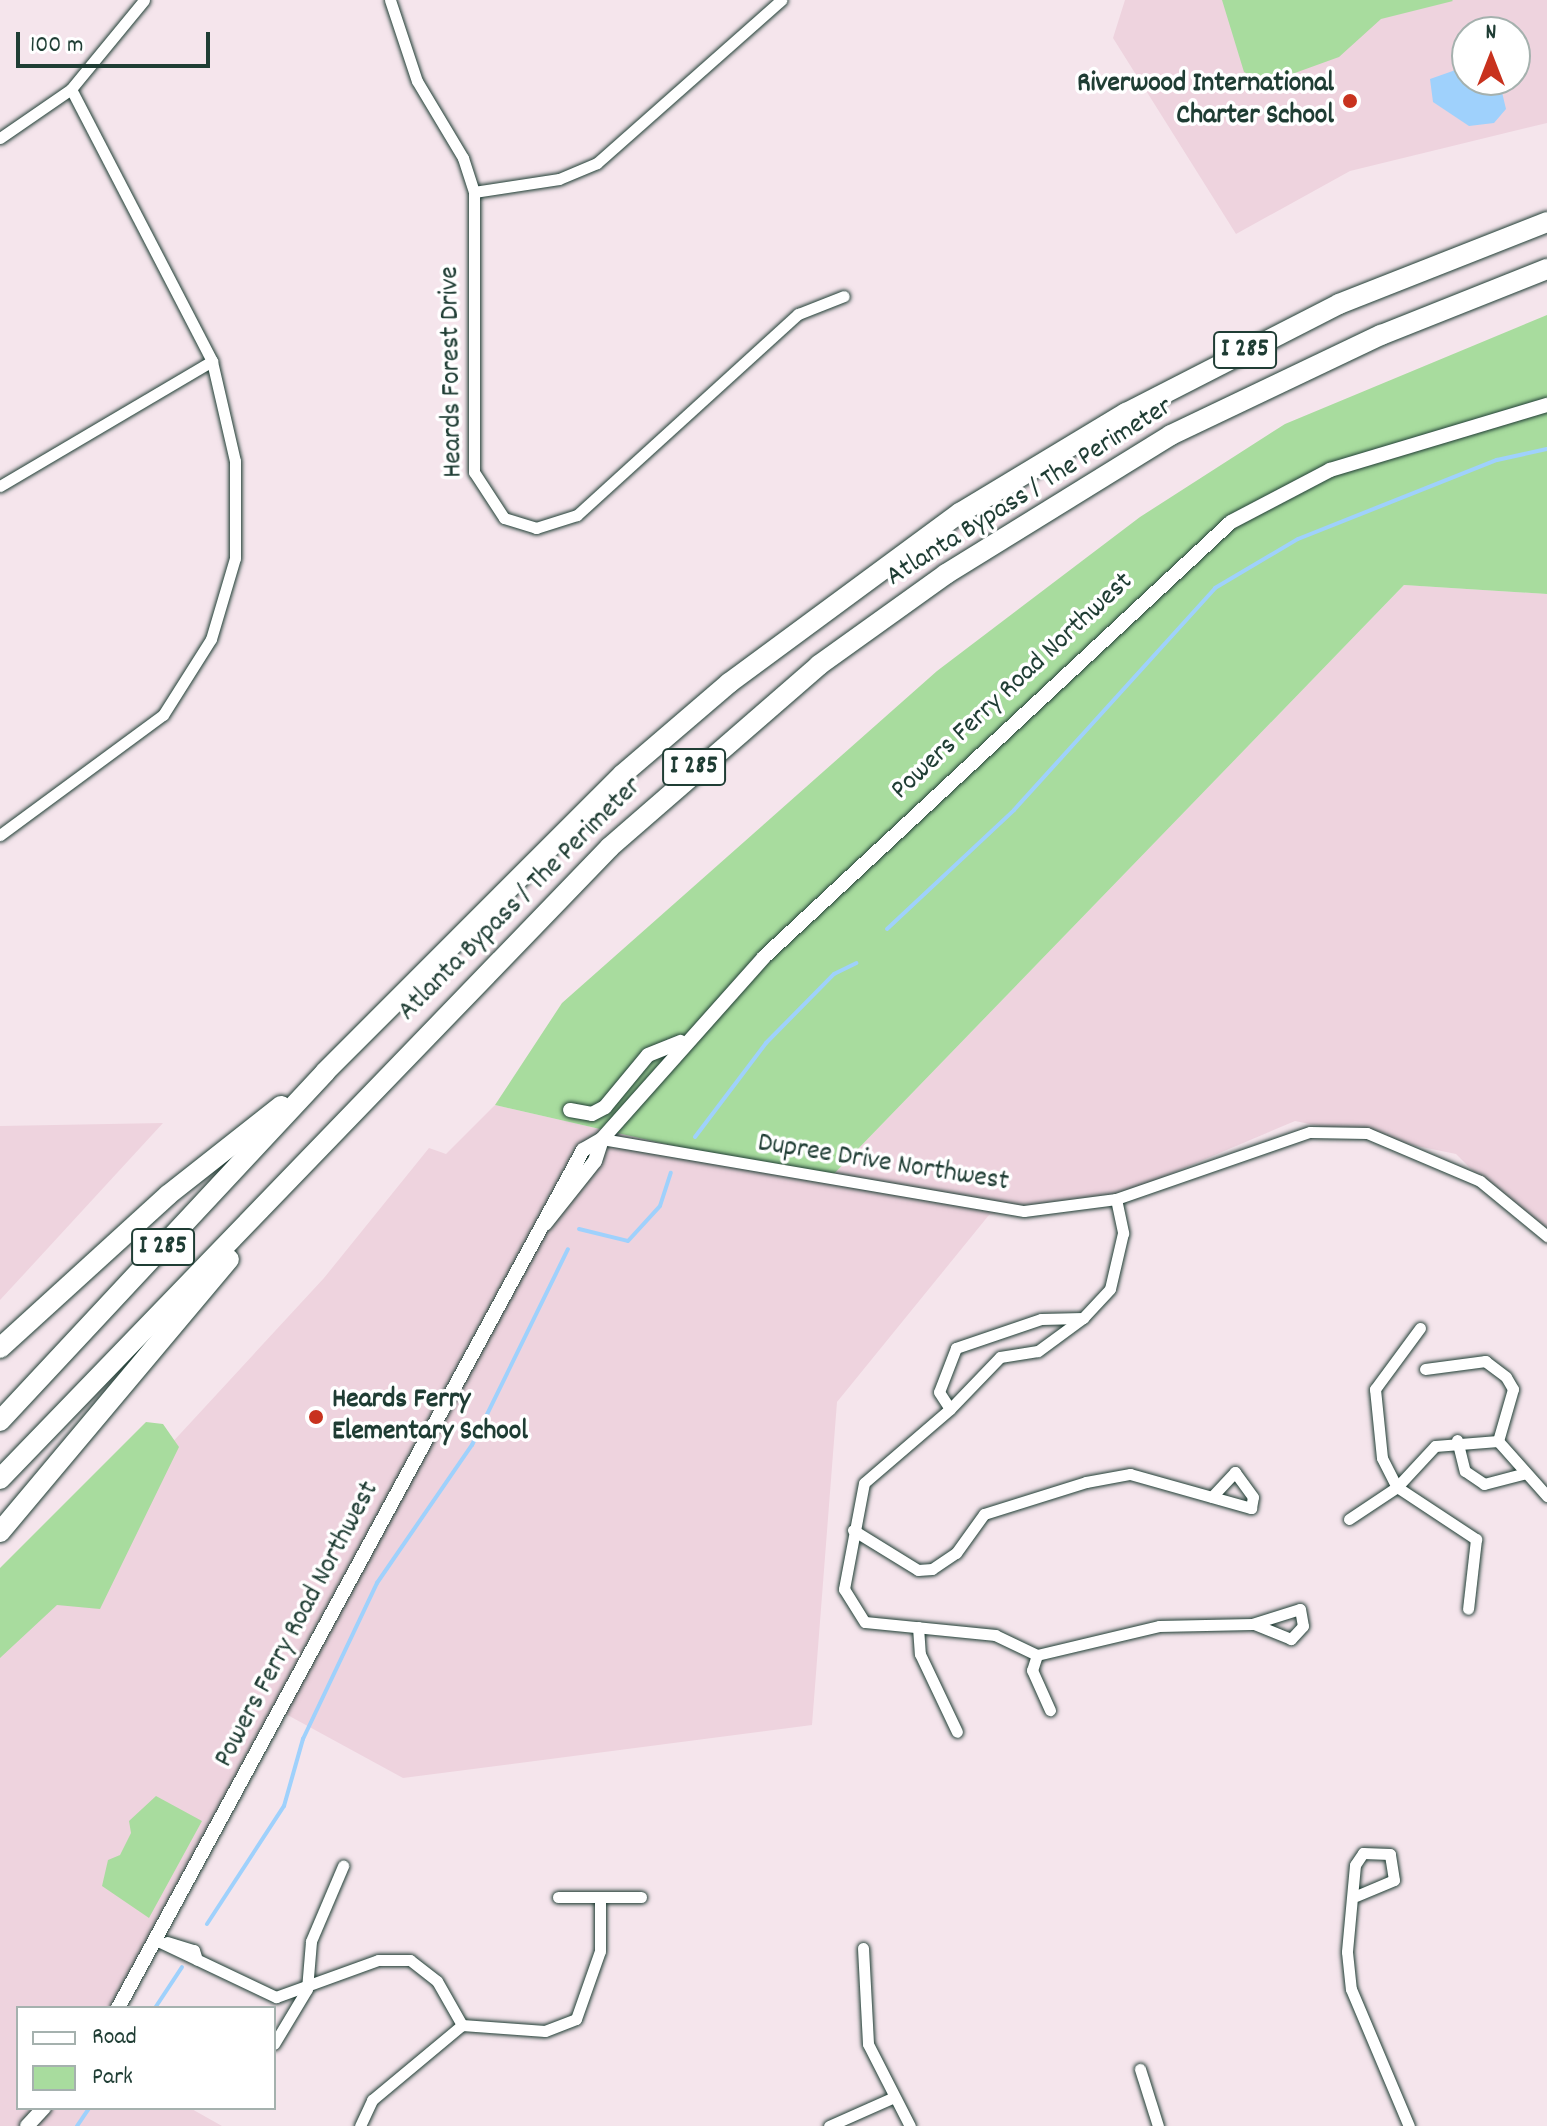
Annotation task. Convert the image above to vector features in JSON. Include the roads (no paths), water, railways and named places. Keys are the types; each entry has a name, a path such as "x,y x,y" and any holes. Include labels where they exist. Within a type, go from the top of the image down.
{"highway":[{"name":"Atlanta Bypass / The Perimeter","path":"0,1421 325,1072 665,737 960,513 1222,361 1339,304 1547,222"},
{"name":"Atlanta Bypass / The Perimeter","path":"0,1479 641,817 883,617 1171,435 1381,335 1547,269"},
{"path":"0,1348 168,1195 325,1072"},
{"path":"0,1532 346,1122"}],"street":[{"path":"0,138 71,89 144,0"},
{"name":"Heards Forest Drive","path":"390,0 417,81 463,158 474,192 474,472 490,505 522,525 552,526 577,515 798,314 844,296"},
{"path":"474,192 559,179 597,163 781,0"},
{"path":"0,835 163,715 211,639 235,558 238,516 235,461 212,361 71,89"},
{"path":"0,486 212,361"},
{"name":"Powers Ferry Road Northwest","path":"119,2006 158,1941 545,1224 587,1174 602,1139 686,1041 915,812 1231,522 1330,470 1547,405"},
{"path":"570,1110 592,1114 605,1107 648,1055 686,1041"},
{"name":"Dupree Drive Northwest","path":"602,1139 982,1209 1040,1210 1116,1199 1285,1138 1336,1130 1397,1141 1480,1181 1547,1236"},
{"path":"1116,1199 1123,1233 1110,1289 1083,1318 1038,1351 1000,1357 950,1409 864,1483 844,1589 865,1622 995,1635 1037,1655 1159,1626 1254,1624"},
{"path":"950,1409 939,1392 956,1348 1041,1319 1083,1318"},
{"path":"1420,1328 1375,1389 1382,1458 1397,1487 1476,1539 1468,1609"},
{"path":"1425,1369 1485,1361 1506,1377 1513,1389 1498,1441"},
{"path":"1457,1440 1465,1471 1484,1484 1526,1473"},
{"path":"1349,1519 1397,1487 1435,1446 1457,1440 1498,1441 1547,1496"},
{"path":"853,1530 918,1570 932,1569 956,1553 984,1514 1086,1482 1130,1474 1251,1508 1253,1497 1235,1472 1212,1497"},
{"path":"918,1627 920,1654 957,1732"},
{"path":"1037,1655 1032,1670 1050,1710"},
{"path":"1356,1896 1394,1880 1390,1854 1363,1853 1355,1865 1356,1896 1348,1928 1351,1989 1409,2126"},
{"path":"276,2041 307,1989 311,1941 343,1866"},
{"path":"558,1897 641,1897"},
{"path":"360,2126 372,2100 462,2025 545,2031 576,2019 600,1951 600,1897"},
{"path":"158,1941 194,1950 197,1960 276,1997 307,1989 378,1960 410,1960 437,1981 462,2025"},
{"path":"863,1948 863,2020 892,2098 910,2126"},
{"path":"1140,2069 1158,2126"},
{"path":"829,2126 892,2098"},
{"path":"27,2126 42,2110"}],"water":[{"path":"1451,72 1451,96 1503,96 1506,109 1494,123 1469,126 1433,102 1430,79"}],"waterway":[{"path":"887,929 1014,810 1215,588 1298,539 1497,460 1547,449"},
{"path":"695,1137 766,1043 834,974 857,963"},
{"path":"579,1229 628,1241 660,1206 671,1173"},
{"path":"207,1924 284,1806 303,1739 377,1583 472,1445 568,1249"},
{"path":"156,2006 182,1967"},
{"path":"77,2126 88,2110"}],"place":[{"name":"Riverwood International Charter School","path":"1350,101"},
{"name":"Heards Ferry Elementary School","path":"316,1417"}]}
